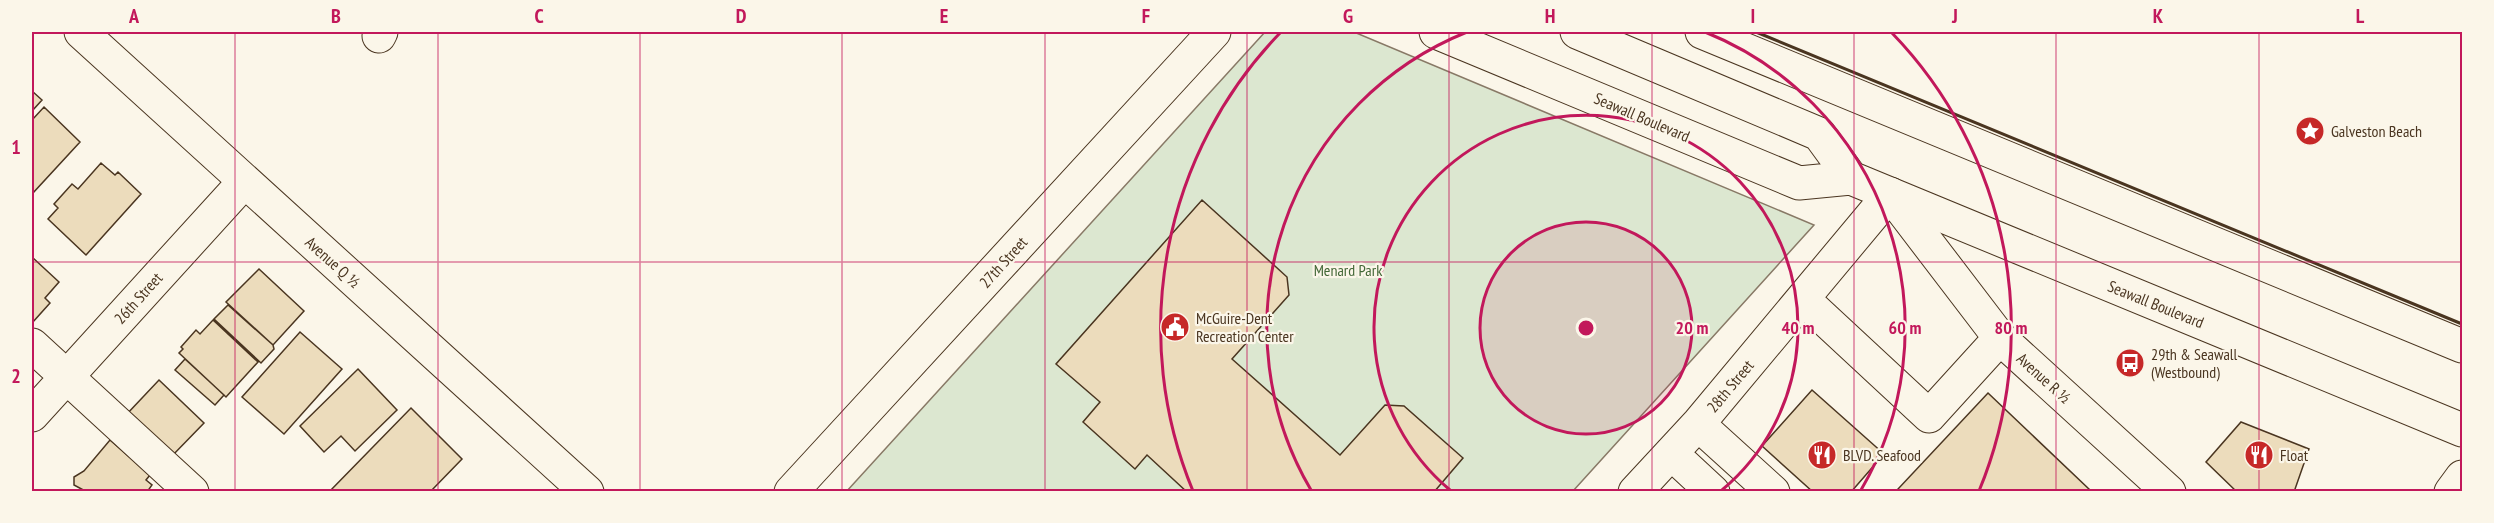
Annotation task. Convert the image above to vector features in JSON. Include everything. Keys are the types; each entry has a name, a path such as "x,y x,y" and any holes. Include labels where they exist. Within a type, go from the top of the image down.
{"street":[{"name":"Avenue Q ½","path":"81,32 587,492"},
{"name":"27th Street","path":"791,492 1214,32"},
{"name":"Seawall Boulevard","path":"1437,32 1799,183 1851,178 2463,430"},
{"path":"1577,32 1819,134 1851,178"},
{"path":"1702,32 2463,346"},
{"name":"26th Street","path":"32,415 244,182"},
{"name":"28th Street","path":"1635,492 1698,424 1890,194"},
{"name":"Avenue R ½","path":"1890,194 2000,338 2169,492"},
{"path":"1803,299 1929,416 2000,338"},
{"path":"32,345 192,492"},
{"path":"1698,424 1773,492"},
{"path":"1671,453 1713,492"},
{"path":"2451,492 2463,477"}],"green space":[{"name":"Menard Park","path":"1265,32 1354,32 1814,225 1573,491 846,492"}],"building":[{"path":"32,91 42,100 32,111"},
{"path":"44,107 80,142 32,194 32,120"},
{"path":"101,163 115,175 118,172 141,194 86,255 48,219 58,208 54,204 72,184 78,189"},
{"name":"McGuire-Dent Recreation Center","path":"1202,200 1287,277 1289,295 1232,359 1340,455 1385,405 1404,406 1463,458 1434,492 1187,492 1147,455 1135,469 1083,422 1100,402 1056,364"},
{"path":"32,257 59,282 45,298 50,303 32,323"},
{"path":"259,269 304,311 273,345 226,302"},
{"path":"228,305 273,345 274,349 261,363 214,319"},
{"path":"213,320 258,362 226,397 179,353 183,349 181,347 196,330 200,334"},
{"path":"300,332 342,369 284,434 242,397"},
{"path":"185,359 224,395 215,405 175,370"},
{"path":"358,369 397,410 355,451 341,436 324,452 300,426"},
{"path":"159,380 204,423 171,457 126,415"},
{"path":"1812,390 1884,454 1851,492 1813,492 1762,446"},
{"path":"1988,393 2090,490 2088,492 1900,492 1898,489"},
{"path":"411,408 462,459 430,492 329,492"},
{"name":"Float","path":"2241,422 2309,449 2294,492 2237,492 2206,462"},
{"path":"110,440 150,475 146,480 152,485 147,492 87,492 74,485 74,477 84,471"}],"wall":[{"path":"1756,32 2462,324"}],"place":[{"name":"Galveston Beach","path":"2310,131"},
{"name":"McGuire-Dent Recreation Center","path":"1175,327"},
{"name":"29th & Seawall (Westbound)","path":"2130,363"},
{"name":"BLVD. Seafood","path":"1822,455"},
{"name":"Float","path":"2259,455"}]}
